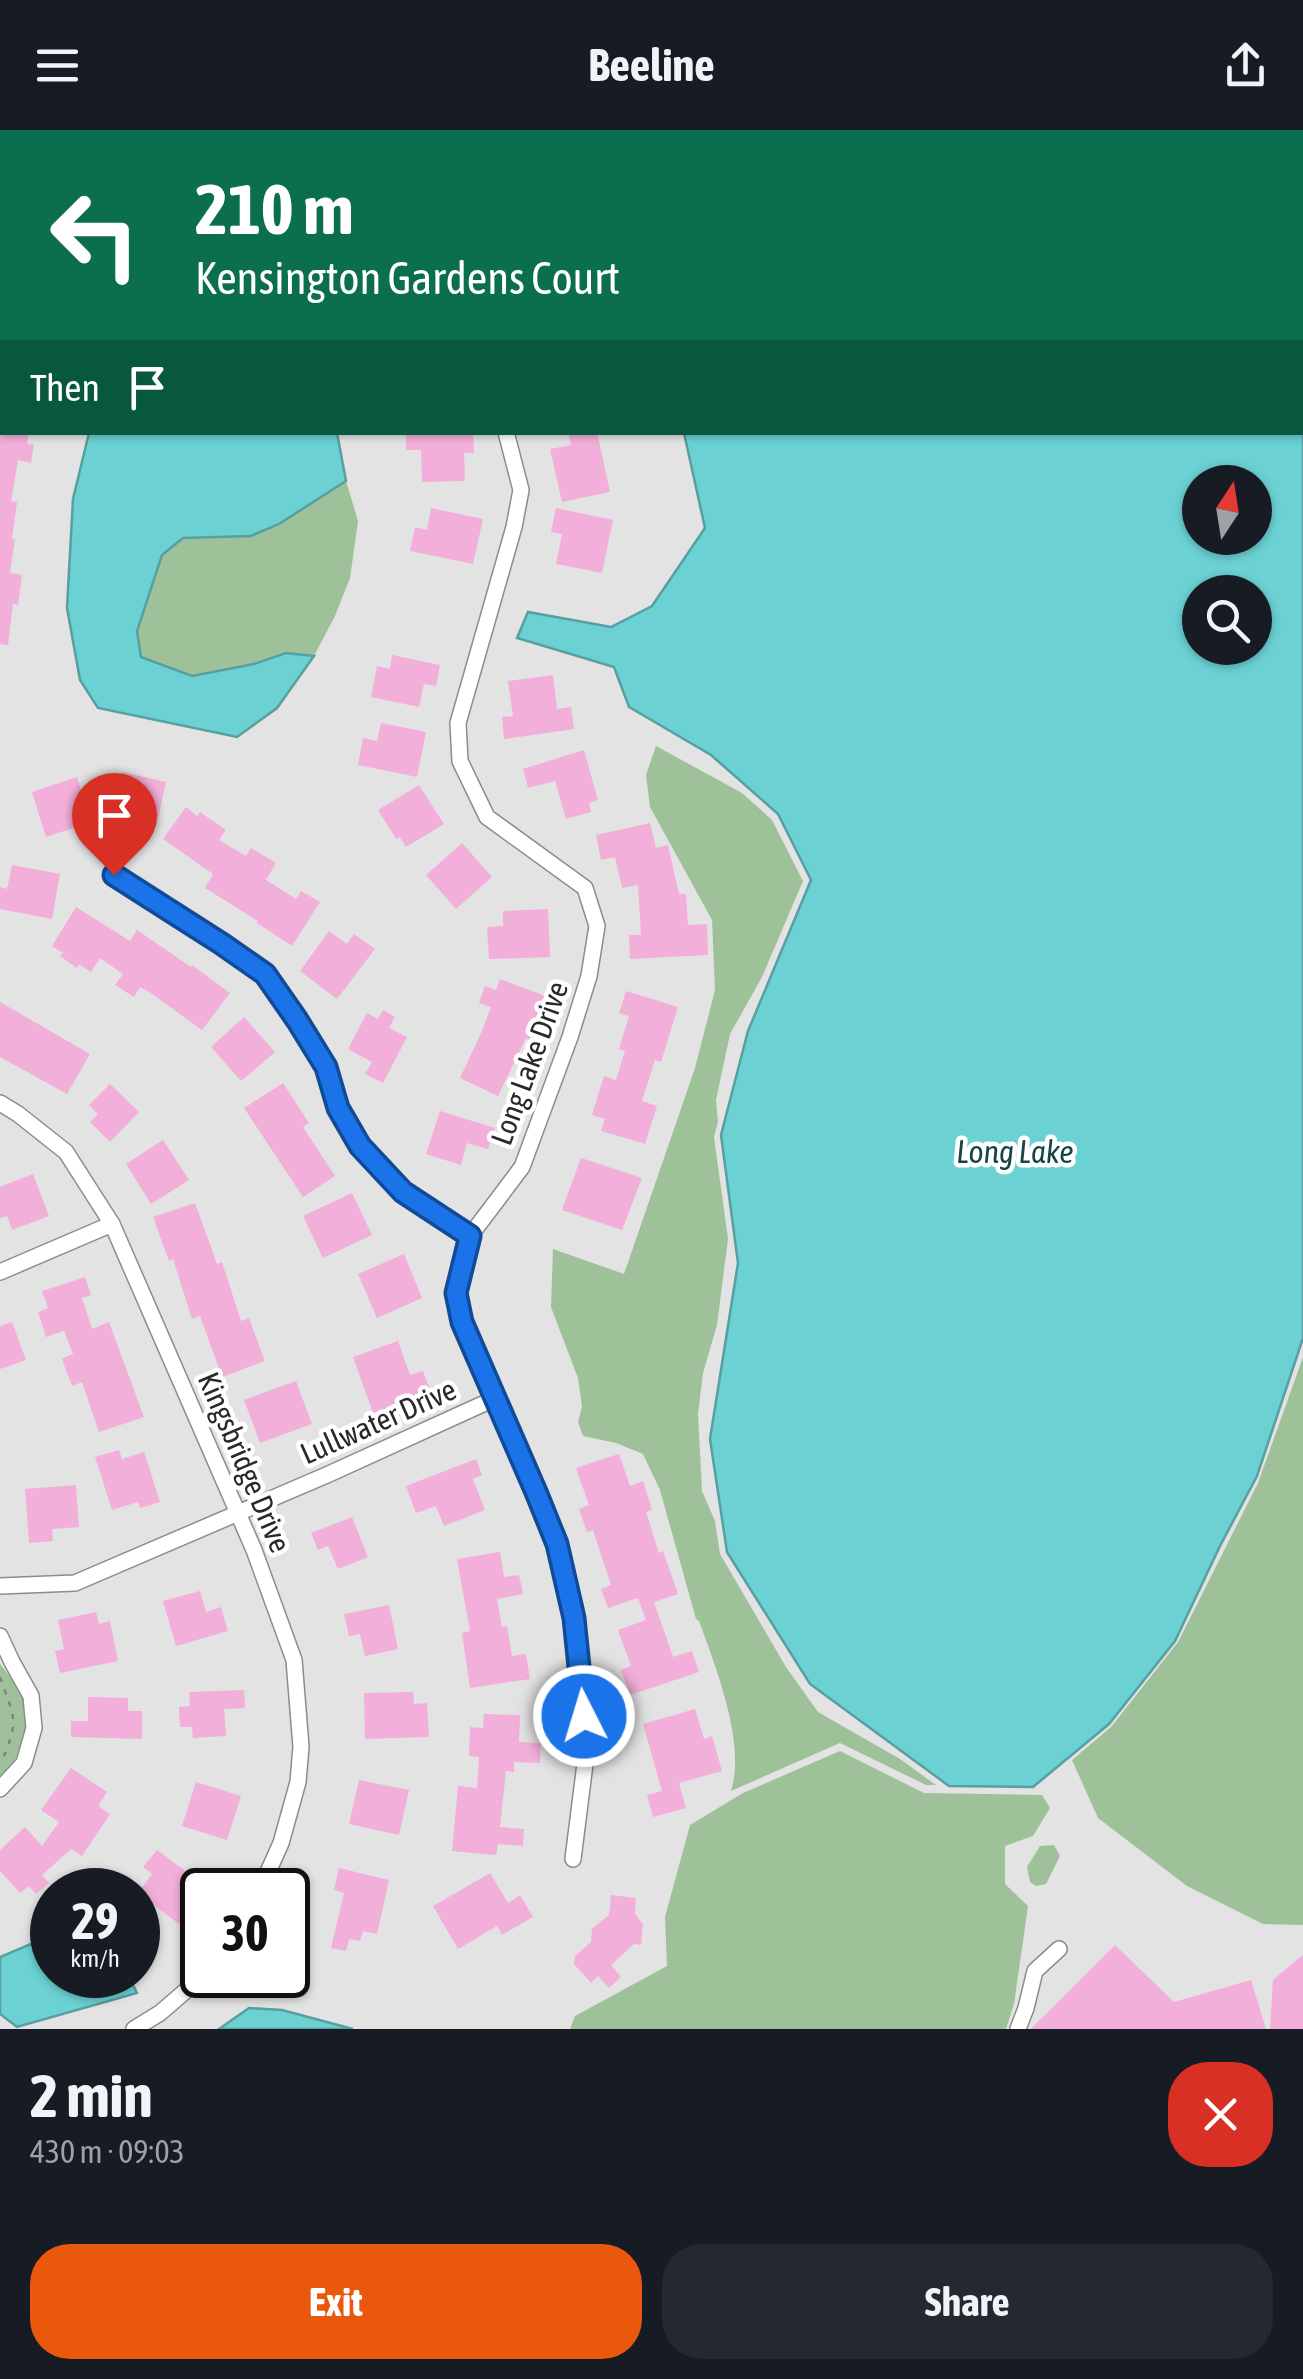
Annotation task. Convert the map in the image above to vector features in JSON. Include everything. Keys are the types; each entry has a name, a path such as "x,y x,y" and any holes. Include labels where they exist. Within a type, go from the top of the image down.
{"street":[{"name":"Long Lake Drive","path":"507,435 521,490 458,723 460,761 486,816 585,888 597,926 589,976 570,1037 522,1166 470,1236 456,1293 462,1322 557,1544 574,1618 587,1748 573,1859"},
{"path":"114,875 265,974 326,1067 338,1108 360,1146 403,1192 470,1236"},
{"name":"Kingsbridge Drive","path":"0,1103 66,1152 112,1224 254,1550 294,1660 300,1747 298,1782 270,1868"},
{"path":"0,1272 112,1224"},
{"name":"Lullwater Drive","path":"0,1586 75,1583 496,1398"},
{"path":"0,1636 31,1696 34,1728 24,1763 0,1789"},
{"path":"1018,2029 1035,1971 1059,1949"},
{"path":"134,2029 180,1996"}],"path":[{"path":"0,1678 12,1705 14,1723 0,1765"},
{"path":"0,1694 7,1696"}],"green space":[{"path":"346,481 358,521 350,578 314,656 286,653 254,664 192,676 140,657 137,631 162,555 182,538 251,536 279,524"},
{"path":"656,746 742,793 772,820 803,881 762,977 730,1034 716,1100 718,1122 714,1137 728,1239 717,1325 703,1373 698,1414 702,1491 715,1521 720,1554 786,1667 818,1712 900,1759 936,1785 926,1785 840,1743 731,1791 735,1751 727,1706 696,1619 660,1490 643,1454 583,1436 578,1422 582,1407 578,1378 551,1307 553,1249 624,1274 695,1068 715,990 712,920 650,807 646,775"},
{"path":"1303,1357 1303,1925 1263,1924 1187,1886 1098,1818 1072,1760 1111,1727 1178,1642 1258,1483"},
{"path":"0,1664 25,1696 27,1726 15,1761 0,1776"},
{"path":"840,1751 924,1793 1042,1795 1050,1808 1033,1836 1005,1846 1005,1884 1028,1906 1014,2004 1006,2029 570,2029 575,2016 667,1966 665,1917 690,1825 743,1793"},
{"path":"1054,1845 1060,1856 1046,1884 1036,1886 1030,1882 1027,1867 1040,1846"}],"water":[{"path":"89,435 337,435 346,481 279,524 251,536 183,538 162,555 137,631 141,657 192,676 254,664 286,653 314,656 277,708 237,737 98,708 80,680 67,608 73,499"},
{"name":"Long Lake","path":"684,435 1303,435 1303,1338 1257,1476 1175,1641 1109,1724 1033,1787 949,1786 810,1684 727,1552 710,1439 738,1263 721,1135 748,1031 811,880 778,814 711,755 629,707 614,667 517,638 528,612 611,627 652,606 705,528"},
{"path":"30,1944 30,1998 119,1998 17,2027 0,2014 0,1957"},
{"path":"249,2008 282,2010 353,2029 219,2029"}],"building":[{"path":"0,435 28,435 27,444 34,445 31,463 18,460 11,501 17,502 10,573 22,575 18,605 13,604 8,645 0,644"},
{"path":"406,435 473,435 474,453 464,453 465,481 422,482 421,450 406,450"},
{"path":"569,435 598,435 610,492 562,502 550,449 571,445"},
{"path":"431,508 483,519 473,564 410,551 415,527 427,530"},
{"path":"556,508 613,520 602,573 556,564 562,534 551,532"},
{"path":"392,655 440,665 436,686 424,684 419,707 371,697 377,666 390,669"},
{"path":"553,675 557,709 571,707 574,729 504,739 502,717 513,716 508,681"},
{"path":"381,723 426,732 417,777 358,765 363,738 377,741"},
{"path":"584,750 598,800 589,803 591,812 566,819 555,781 528,788 523,769"},
{"path":"122,772 166,782 156,827 112,818"},
{"path":"77,777 92,822 46,837 32,792"},
{"path":"419,785 444,824 406,847 400,837 396,839 378,810"},
{"path":"186,807 226,830 219,840 246,856 251,848 276,863 266,880 296,899 301,891 320,902 292,946 205,888 213,874 163,839"},
{"path":"650,823 656,848 668,845 679,894 686,894 688,925 707,924 708,955 630,959 629,935 641,935 638,885 622,888 615,857 601,860 596,835"},
{"path":"462,843 492,877 456,909 426,875"},
{"path":"12,865 60,874 52,919 0,909 0,887 7,889"},
{"path":"76,907 130,941 137,930 230,993 202,1030 140,987 134,997 115,985 123,974 100,958 91,972 79,964 77,968 52,946"},
{"path":"548,909 550,957 489,959 487,927 503,926 503,911"},
{"path":"329,931 347,944 354,934 375,949 337,999 300,971"},
{"path":"500,979 545,996 529,1040 526,1038 498,1096 460,1078 491,1007 479,1003 485,986 496,990"},
{"path":"626,991 678,1007 661,1062 655,1060 642,1101 657,1106 645,1144 601,1131 605,1119 592,1115 604,1076 616,1080 625,1051 619,1049 629,1016 619,1013"},
{"path":"0,1002 90,1054 67,1094 0,1057"},
{"path":"383,1010 395,1017 389,1028 407,1037 383,1083 365,1074 372,1062 348,1049 367,1013 378,1019"},
{"path":"244,1017 275,1052 241,1081 211,1047"},
{"path":"283,1083 309,1123 303,1127 335,1176 303,1197 244,1108"},
{"path":"110,1084 139,1112 110,1142 90,1122 98,1114 89,1105"},
{"path":"440,1111 495,1128 488,1149 467,1143 461,1165 426,1154"},
{"path":"163,1140 189,1180 151,1204 126,1164"},
{"path":"581,1158 642,1178 622,1230 562,1210"},
{"path":"33,1174 49,1216 12,1230 7,1216 0,1218 0,1187"},
{"path":"352,1193 372,1235 323,1258 303,1216"},
{"path":"195,1203 217,1264 222,1262 241,1321 249,1318 265,1361 222,1377 200,1316 192,1319 173,1259 169,1261 153,1217"},
{"path":"404,1254 422,1298 377,1318 358,1274"},
{"path":"85,1277 91,1295 82,1298 92,1329 109,1322 144,1417 99,1432 82,1382 72,1386 62,1359 73,1354 64,1331 46,1337 38,1312 48,1308 42,1291"},
{"path":"12,1322 26,1360 0,1369 0,1326"},
{"path":"398,1341 410,1375 423,1371 431,1393 373,1413 353,1357"},
{"path":"296,1381 312,1424 260,1443 244,1400"},
{"path":"119,1450 122,1459 144,1452 160,1502 140,1508 138,1502 112,1510 95,1457"},
{"path":"619,1454 630,1486 643,1481 652,1510 646,1512 678,1594 654,1602 673,1657 692,1651 699,1672 630,1695 621,1670 631,1666 618,1630 646,1620 638,1598 608,1608 601,1589 611,1585 593,1530 587,1532 579,1509 589,1505 576,1468"},
{"path":"476,1459 482,1475 473,1479 485,1510 444,1526 436,1506 416,1513 406,1486"},
{"path":"76,1485 79,1527 52,1529 53,1541 29,1543 25,1489"},
{"path":"352,1517 368,1557 338,1569 328,1546 318,1550 311,1533"},
{"path":"500,1552 504,1577 519,1575 523,1594 497,1599 502,1627 507,1626 512,1656 526,1654 530,1679 470,1688 462,1633 470,1631 457,1559"},
{"path":"200,1591 206,1612 221,1607 228,1631 176,1646 163,1601"},
{"path":"389,1605 398,1649 365,1656 360,1634 349,1636 344,1614"},
{"path":"96,1612 99,1624 110,1621 118,1661 60,1673 55,1651 64,1649 58,1620"},
{"path":"244,1690 245,1708 224,1709 226,1736 193,1738 192,1727 180,1727 179,1707 190,1706 189,1692"},
{"path":"413,1692 414,1704 427,1703 429,1737 365,1739 364,1693"},
{"path":"88,1697 128,1698 128,1711 142,1711 142,1739 71,1737 71,1721 88,1721"},
{"path":"695,1709 704,1739 712,1736 722,1771 679,1783 686,1808 653,1817 647,1795 662,1791 643,1724"},
{"path":"484,1714 520,1715 519,1742 541,1743 540,1763 514,1762 514,1772 506,1771 500,1827 524,1829 523,1846 498,1844 496,1855 452,1851 458,1786 477,1788 479,1757 469,1756 470,1727 483,1728"},
{"path":"71,1768 107,1792 98,1806 110,1814 82,1856 71,1849 50,1868 30,1868 30,1887 20,1893 0,1871 0,1850 25,1827 42,1846 59,1822 41,1810"},
{"path":"359,1780 409,1790 399,1835 349,1824"},
{"path":"196,1782 241,1796 227,1840 182,1826"},
{"path":"157,1850 181,1868 179,1924 160,1910 160,1868 143,1867"},
{"path":"339,1868 389,1880 377,1934 363,1931 360,1941 349,1939 346,1951 331,1948 344,1893 334,1890"},
{"path":"490,1873 508,1903 520,1895 533,1917 502,1935 497,1926 458,1949 433,1906"},
{"path":"611,1895 636,1898 635,1914 643,1924 641,1945 634,1944 611,1965 621,1977 609,1988 598,1976 591,1983 574,1964 575,1956 591,1942 592,1929 609,1915"},
{"path":"1115,1945 1174,2002 1251,1980 1266,2029 1031,2029"},
{"path":"1303,1955 1303,2029 1270,2029 1273,1980"}],"route":[{"path":"114,875 265,974 326,1067 338,1108 360,1146 403,1192 470,1236 456,1293 462,1322 557,1544 574,1618 584,1716"}]}
